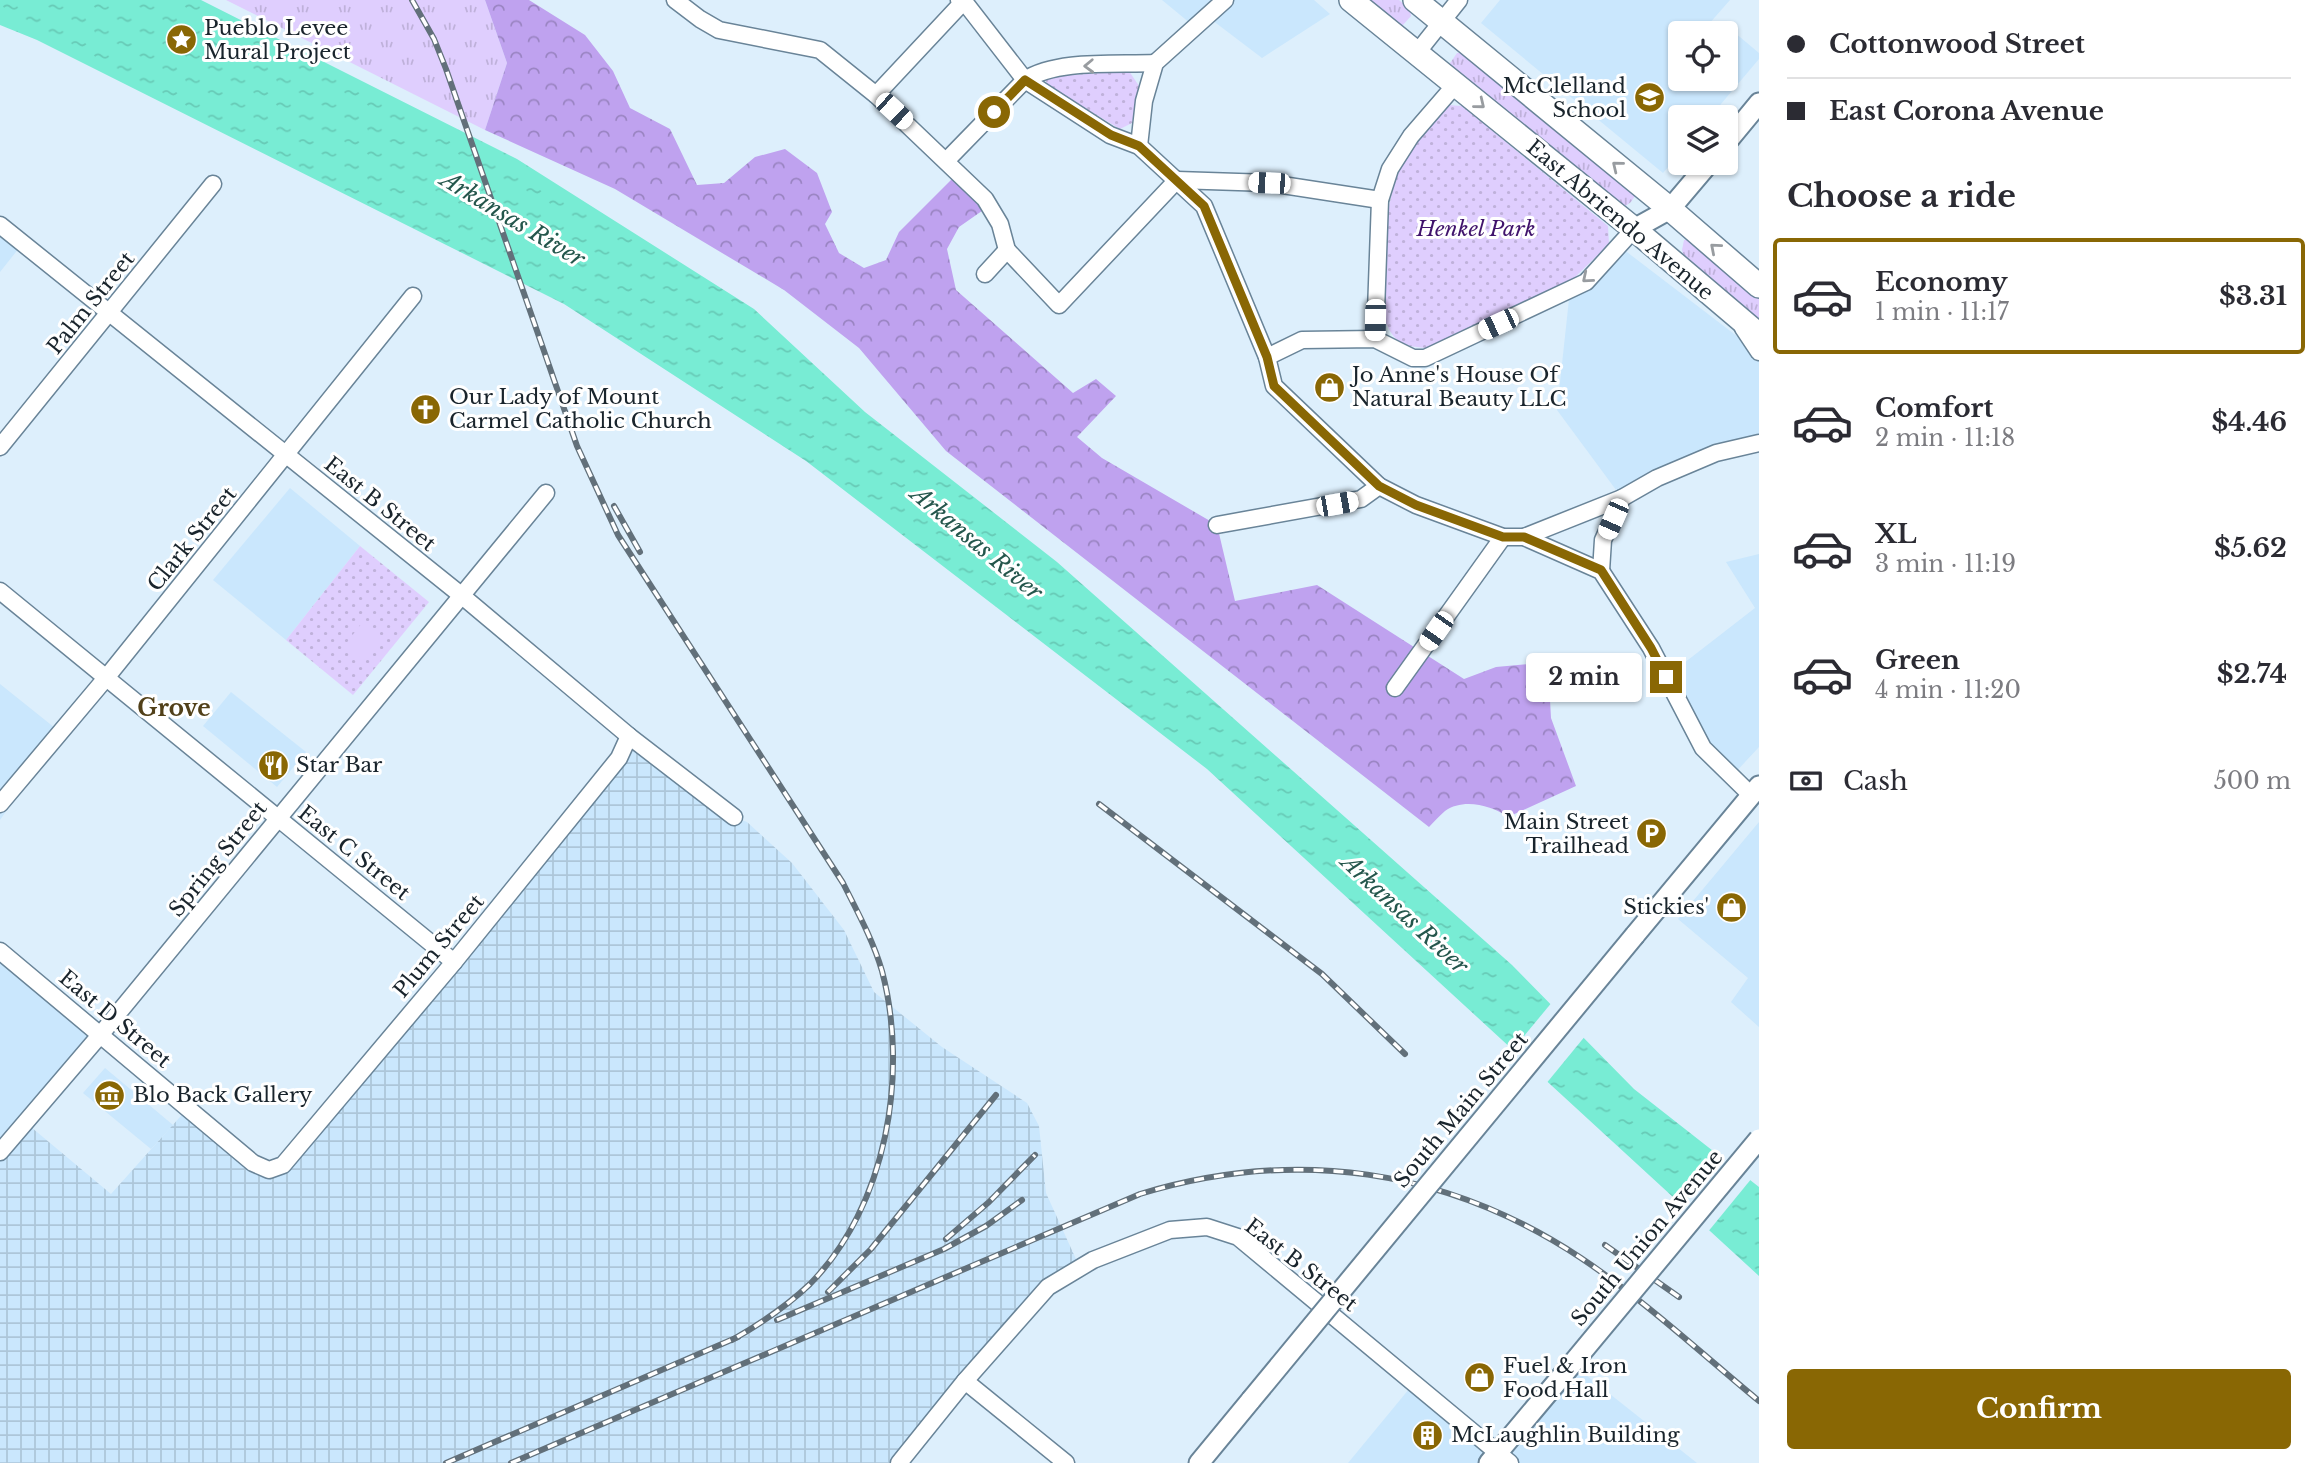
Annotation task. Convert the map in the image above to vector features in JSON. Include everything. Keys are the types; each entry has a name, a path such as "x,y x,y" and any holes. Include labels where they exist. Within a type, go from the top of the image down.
{"main road":[{"name":"East Abriendo Avenue","path":"1351,0 1634,229 1759,335"},
{"name":"East Abriendo Avenue","path":"1415,0 1670,209 1759,286"}],"street":[{"path":"675,0 719,30 820,50 876,94 985,199 1000,224 1007,250 1059,305 1177,180 1269,183 1380,200"},
{"path":"1139,146 1143,101 1155,63 1225,0"},
{"path":"1416,54 1459,0"},
{"path":"876,94 962,1 1025,80 1111,135 1139,146 1204,206 1267,357 1274,386 1379,486 1416,505 1503,537 1524,537 1622,498 1657,478 1716,453 1759,443"},
{"path":"947,162 1025,80 1042,71 1058,67 1155,63"},
{"path":"1375,339 1380,200 1391,169 1411,136 1456,84"},
{"path":"1738,128 1759,103"},
{"path":"1267,357 1302,340 1375,339 1413,358 1425,358 1586,282 1634,229 1670,209 1699,175"},
{"name":"Palm Street","path":"0,447 213,184"},
{"name":"East B Street","path":"0,225 461,596 629,736 734,817"},
{"path":"985,274 1007,250"},
{"name":"Clark Street","path":"0,804 106,678 412,296"},
{"path":"1734,315 1759,352"},
{"path":"1217,525 1362,499 1379,486"},
{"name":"Spring Street","path":"0,1152 101,1034 546,493"},
{"path":"1601,570 1603,540 1622,498"},
{"path":"1395,688 1503,537"},
{"path":"1524,537 1601,570 1651,648 1703,748 1755,791"},
{"name":"East C Street","path":"0,591 454,962"},
{"name":"Plum Street","path":"268,1170 283,1165 454,962 619,758 629,736"},
{"name":"South Main Street","path":"1199,1463 1755,791"},
{"name":"East D Street","path":"0,951 253,1163 268,1170"},
{"name":"South Union Avenue","path":"1499,1460 1532,1412 1759,1139"},
{"name":"East B Street","path":"899,1463 965,1381 1048,1287 1093,1261 1170,1230 1207,1227 1238,1237 1499,1460"},
{"path":"965,1381 1066,1463"}],"shaded area":[{"path":"1162,0 1314,0 1330,14 1262,58 1208,17 1196,28"},
{"name":"McClelland School","path":"1500,0 1730,0 1712,21 1668,21 1668,91 1732,91 1720,105 1668,105 1668,167 1663,173 1481,23"},
{"name":"McClelland School","path":"1738,35 1759,53 1759,59 1738,84"},
{"path":"0,225 23,243 0,272"},
{"path":"1619,246 1759,353 1759,443 1622,498 1557,410 1570,290"},
{"path":"290,488 360,546 286,640 213,580"},
{"path":"1759,554 1759,747 1732,776 1703,748 1666,677 1755,608 1726,562"},
{"path":"0,684 60,732 0,820"},
{"path":"231,692 306,752 277,787 203,726"},
{"path":"629,736 734,817 747,822 792,863 844,930 874,992 942,1047 1027,1103 1039,1126 1046,1193 1080,1268 1047,1287 899,1463 0,1463 0,1152 25,1122 111,1194 188,1108 253,1163 283,1165"},
{"path":"1759,822 1759,1027 1731,1002 1748,978 1678,919"},
{"path":"0,951 101,1034 0,1152"},
{"path":"105,1068 173,1125 151,1149 83,1093"},
{"path":"1572,1364 1697,1463 1348,1463 1414,1383 1498,1453"}],"green space":[{"path":"226,0 485,0 507,63 485,130"},
{"path":"485,0 529,0 585,35 613,71 630,108 670,129 697,185 724,183 755,157 785,149 817,173 832,212 825,224 839,253 864,268 886,260 899,232 958,173 989,206 959,227 947,249 956,290 1073,393 1096,379 1116,396 1077,437 1102,458 1217,525 1235,601 1317,585 1464,679 1496,667 1529,664 1549,682 1551,718 1576,786 1508,817 1485,806 1468,804 1452,807 1429,827 946,451 859,348 784,290 615,189 485,130 507,63"},
{"path":"1366,0 1399,0 1410,9 1411,16 1399,26"},
{"path":"1457,53 1464,53 1633,193 1635,196 1631,202 1624,207 1448,66"},
{"path":"1129,71 1139,86 1132,123 1120,129 1048,86 1044,77"},
{"name":"Henkel Park","path":"1447,105 1462,106 1608,226 1609,244 1570,282 1426,348 1403,344 1390,331 1383,315 1387,227 1397,176 1419,139"},
{"path":"1684,240 1690,240 1759,296 1759,323 1685,260 1682,250"},
{"path":"360,546 429,602 353,695 286,640"},
{"path":"361,624 381,640 364,660 345,645"}],"water":[{"name":"Arkansas River","path":"0,0 201,0 517,159 754,309 865,412 1057,562 1512,965 1634,1089 1759,1187 1759,1276 1207,769 806,461 564,304 37,40 0,25"}],"pier":[{"path":"1553,1001 1586,1035 1545,1085 1510,1053"},
{"path":"1723,1155 1752,1178 1707,1233 1680,1208"}],"railway":[{"path":"412,0 434,39 446,69 577,446 618,535 843,883 882,971 890,1011 893,1052 885,1136 874,1178 858,1217 836,1252 810,1284 772,1315 732,1340"},
{"path":"614,506 640,552"},
{"path":"1099,804 1322,974 1405,1054"},
{"path":"828,1292 871,1249 996,1095"},
{"path":"946,1239 989,1202 1035,1155"},
{"path":"511,1463 1140,1194 1198,1180 1255,1172 1312,1170 1368,1175 1423,1186 1477,1203 1529,1227 1581,1258 1672,1327 1759,1401"},
{"path":"777,1320 944,1249 986,1226 1022,1200"},
{"path":"1605,1245 1679,1297"},
{"path":"446,1463 738,1337"}],"place":[{"name":"Pueblo Levee Mural Project","path":"181,40"},
{"name":"McClelland School","path":"1649,98"},
{"name":"Jo Anne's House Of Natural Beauty LLC","path":"1329,387"},
{"name":"Our Lady of Mount Carmel Catholic Church","path":"426,409"},
{"name":"Star Bar","path":"273,765"},
{"name":"Main Street Trailhead","path":"1652,834"},
{"name":"Stickies'","path":"1732,907"},
{"name":"Blo Back Gallery","path":"110,1095"},
{"name":"Fuel & Iron Food Hall","path":"1480,1378"},
{"name":"McLaughlin Building","path":"1428,1435"}],"district":[{"name":"Grove","path":"174,708"}],"route":[{"path":"994,112 1025,80 1111,135 1139,146 1204,206 1267,357 1274,386 1379,486 1416,505 1503,537 1524,537 1601,570 1651,648 1666,677"}]}
